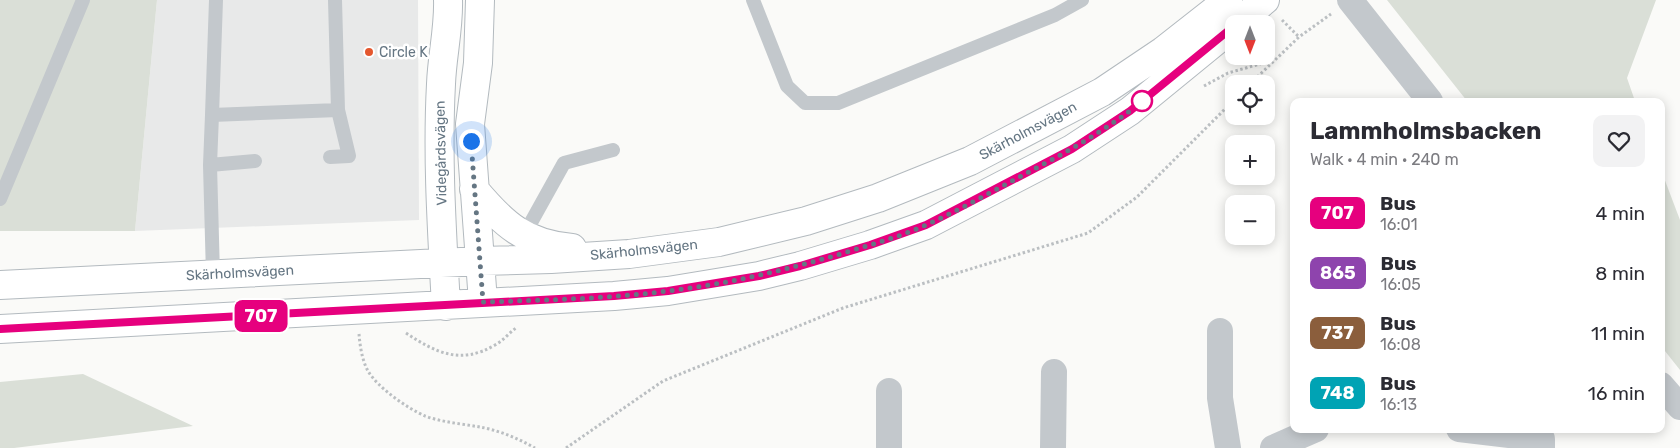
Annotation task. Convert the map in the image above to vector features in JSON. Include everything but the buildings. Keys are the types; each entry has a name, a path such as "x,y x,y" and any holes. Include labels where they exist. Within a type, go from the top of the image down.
{"main road":[{"name":"Videgårdsvägen","path":"446,306 440,180 441,82 449,12 448,0"},
{"path":"480,0 478,63 470,124 483,302"},
{"name":"Skärholmsvägen","path":"0,285 551,259 629,254 719,242 806,221 878,198 970,161 1102,92 1163,51 1228,0"},
{"path":"1247,15 1265,0"},
{"path":"0,329 614,296 668,291 713,284 800,266 870,245 926,225 1072,149 1130,111 1225,33"},
{"path":"474,189 496,215 517,232 539,242 563,247 629,254"}],"street":[{"path":"1350,0 1428,98"},
{"path":"1220,331 1220,398 1228,448"},
{"path":"1053,448 1054,372"},
{"path":"1665,389 1680,407"},
{"path":"889,391 889,448"},
{"path":"1492,433 1542,439 1542,448"}],"lane":[{"path":"0,199 82,0"},
{"path":"213,275 210,165 216,0"},
{"path":"330,157 349,156 338,110 335,0"},
{"path":"757,2 787,86 805,103 838,103 1055,15 1082,0"},
{"path":"212,115 338,110"},
{"path":"524,235 564,163 612,150"},
{"path":"210,165 255,161"}],"path":[{"path":"1259,75 1299,37 1350,0"},
{"path":"566,448 663,381 843,308 1088,233 1137,197 1225,109"},
{"path":"358,326 364,360 369,372 384,389 402,403 425,416 447,422 486,428 516,438 535,448"}],"shaded area":[{"path":"0,0 157,0 135,231 0,231"},
{"path":"157,0 418,0 419,220 135,231"},
{"path":"1387,0 1656,0 1627,78 1634,98 1465,98"},
{"path":"1665,181 1680,220 1680,370 1665,351"},
{"path":"83,374 193,426 14,448 0,448 0,382"}],"bus line":[{"name":"707","path":"0,329 614,296 668,291 759,276 870,245 926,225 1072,149 1130,111 1225,33"}],"place":[{"name":"Circle K","path":"369,52"}],"route":[{"path":"471,141 483,302 547,300 668,291 713,284 800,266 870,245 926,225 1056,158 1087,140 1145,99 1142,101"}]}
